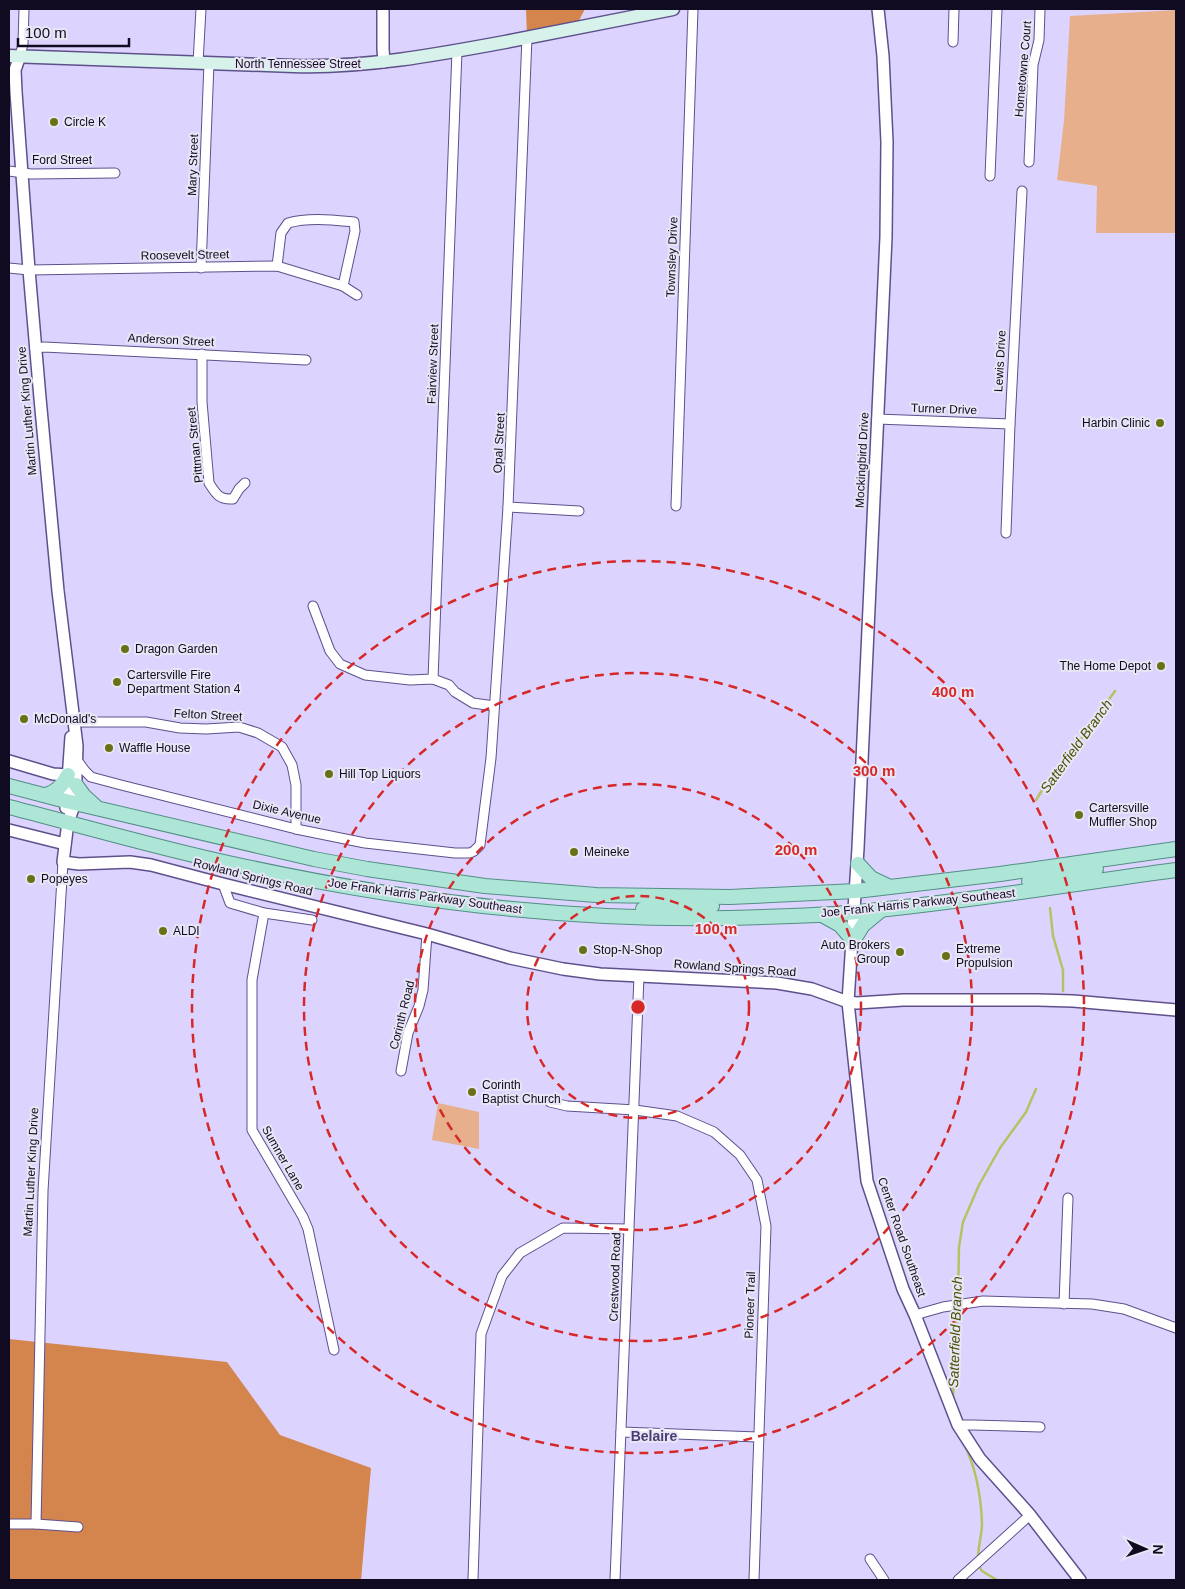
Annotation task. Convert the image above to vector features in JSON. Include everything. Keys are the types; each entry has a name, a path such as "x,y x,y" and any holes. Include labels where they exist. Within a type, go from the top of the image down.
{"main road":[{"name":"North Tennessee Street","path":"15,56 318,67 384,62 457,51 673,9"},
{"path":"46,795 51,794 72,780 84,796 98,808"},
{"name":"Joe Frank Harris Parkway Southeast","path":"9,786 46,795 69,809 141,843 224,862 353,888 447,902 601,916 702,918 855,912 1176,870"},
{"path":"9,795 69,809"},
{"name":"Joe Frank Harris Parkway Southeast","path":"9,807 98,808 314,859 386,872 485,886 596,895 762,896 856,891 1000,874 1176,849"},
{"path":"855,912 866,904 877,900 966,890 1070,874 1121,864 1152,853"},
{"path":"1112,879 1134,869 1176,860"},
{"path":"858,864 871,878 890,887"},
{"path":"601,916 625,910 839,901 851,897 856,891"},
{"path":"819,914 840,925 853,940 863,925 883,909"}],"street":[{"name":"Martin Luther King Drive","path":"24,9 24,44 15,56 29,270 58,591 77,746 77,760 72,780 63,862 43,1192 38,1346 36,1524"},
{"name":"Mary Street","path":"201,9 203,63 202,268"},
{"path":"383,9 382,49 384,62"},
{"name":"Townsley Drive","path":"676,506 693,9"},
{"name":"Mockingbird Drive","path":"853,940 886,237 887,142 883,56 878,9"},
{"path":"952,42 954,9"},
{"path":"990,176 997,9"},
{"name":"Hometowne Court","path":"1029,162 1033,65 1039,40 1040,9"},
{"name":"Opal Street","path":"478,848 482,842 491,758 508,508 527,38"},
{"name":"Fairview Street","path":"433,679 457,51"},
{"name":"Ford Street","path":"9,171 31,174 115,172"},
{"name":"Lewis Drive","path":"1006,533 1022,191"},
{"path":"277,266 281,233 288,223 296,220 354,222 355,231 343,286"},
{"name":"Roosevelt Street","path":"9,268 29,270 277,266 343,286 357,295"},
{"name":"Anderson Street","path":"35,348 306,360"},
{"name":"Pittman Street","path":"202,354 202,402 209,482 216,494 225,500 233,499 239,489 245,484"},
{"name":"Turner Drive","path":"877,419 1010,424"},
{"path":"508,508 579,511"},
{"path":"313,606 330,651 340,664 365,676 410,680 433,679 449,685 455,692 473,703 494,706"},
{"name":"Martin Luther King Drive","path":"72,780 69,745 73,722"},
{"name":"Felton Street","path":"73,722 146,722 180,728 206,729 239,727 258,733 282,747 292,765 296,785 296,829"},
{"path":"77,760 92,777"},
{"path":"9,762 72,780 92,777"},
{"name":"Dixie Avenue","path":"92,777 129,788 296,829 365,842 448,853 466,853 478,848"},
{"path":"9,830 65,844"},
{"name":"Rowland Springs Road","path":"63,862 79,864 130,862 151,865 426,934 492,954 548,967 600,974 790,984 822,992 848,1002 1038,1000 1176,1010"},
{"path":"223,884 230,903 264,913 312,920"},
{"name":"Sumner Lane","path":"264,913 252,980 252,1130 303,1217 308,1229 334,1350"},
{"name":"Corinth Road","path":"402,1071 408,1033 423,990 426,934"},
{"name":"Center Road Southeast","path":"853,940 848,1002 867,1181 903,1289 958,1425 980,1459 1030,1515 1080,1580"},
{"name":"Crestwood Road","path":"615,1580 639,976"},
{"name":"Pioneer Trail","path":"550,1102 567,1106 635,1110 677,1116 714,1132 740,1155 757,1180 766,1226 754,1580"},
{"path":"1064,1304 1068,1198"},
{"path":"473,1580 481,1334 502,1276 520,1252 563,1228 629,1229"},
{"path":"915,1315 943,1307 983,1301 1092,1304 1124,1309 1176,1328"},
{"path":"958,1425 973,1424 1040,1428"},
{"path":"621,1432 758,1437"},
{"path":"958,1580 1030,1515"},
{"path":"9,1524 36,1524 78,1528"},
{"path":"870,1559 884,1580"}],"shaded area":[{"path":"526,9 585,9 575,28 527,37"},
{"path":"1176,10 1176,233 1096,233 1097,186 1057,180 1064,121 1070,16"},
{"path":"438,1103 479,1112 479,1149 432,1140"},
{"path":"9,1339 227,1362 280,1435 371,1468 361,1580 9,1580"}],"waterway":[{"name":"Satterfield Branch","path":"1036,800 1047,782 1076,746 1115,691"},
{"name":"Satterfield Branch","path":"1050,908 1053,936 1063,970 1063,991"},
{"name":"Satterfield Branch","path":"958,1301 959,1247 963,1222 979,1185 1000,1148 1026,1112 1036,1089"},
{"name":"Satterfield Branch","path":"953,1399 957,1307"},
{"name":"Satterfield Branch","path":"964,1444 975,1473 980,1503 982,1527 978,1558"},
{"name":"Satterfield Branch","path":"978,1564 982,1571 997,1580"}],"place":[{"name":"Circle K","path":"54,122"},
{"name":"Harbin Clinic","path":"1160,423"},
{"name":"Dragon Garden","path":"125,649"},
{"name":"The Home Depot","path":"1161,666"},
{"name":"Cartersville Fire Department Station 4","path":"117,682"},
{"name":"McDonald's","path":"24,719"},
{"name":"Waffle House","path":"109,748"},
{"name":"Hill Top Liquors","path":"329,774"},
{"name":"Cartersville Muffler Shop","path":"1079,815"},
{"name":"Meineke","path":"574,852"},
{"name":"Popeyes","path":"31,879"},
{"name":"ALDI","path":"163,931"},
{"name":"Stop-N-Shop","path":"583,950"},
{"name":"Auto Brokers Group","path":"900,952"},
{"name":"Extreme Propulsion","path":"946,956"},
{"name":"Corinth Baptist Church","path":"472,1092"}],"district":[{"name":"Belaire","path":"654,1436"}]}
